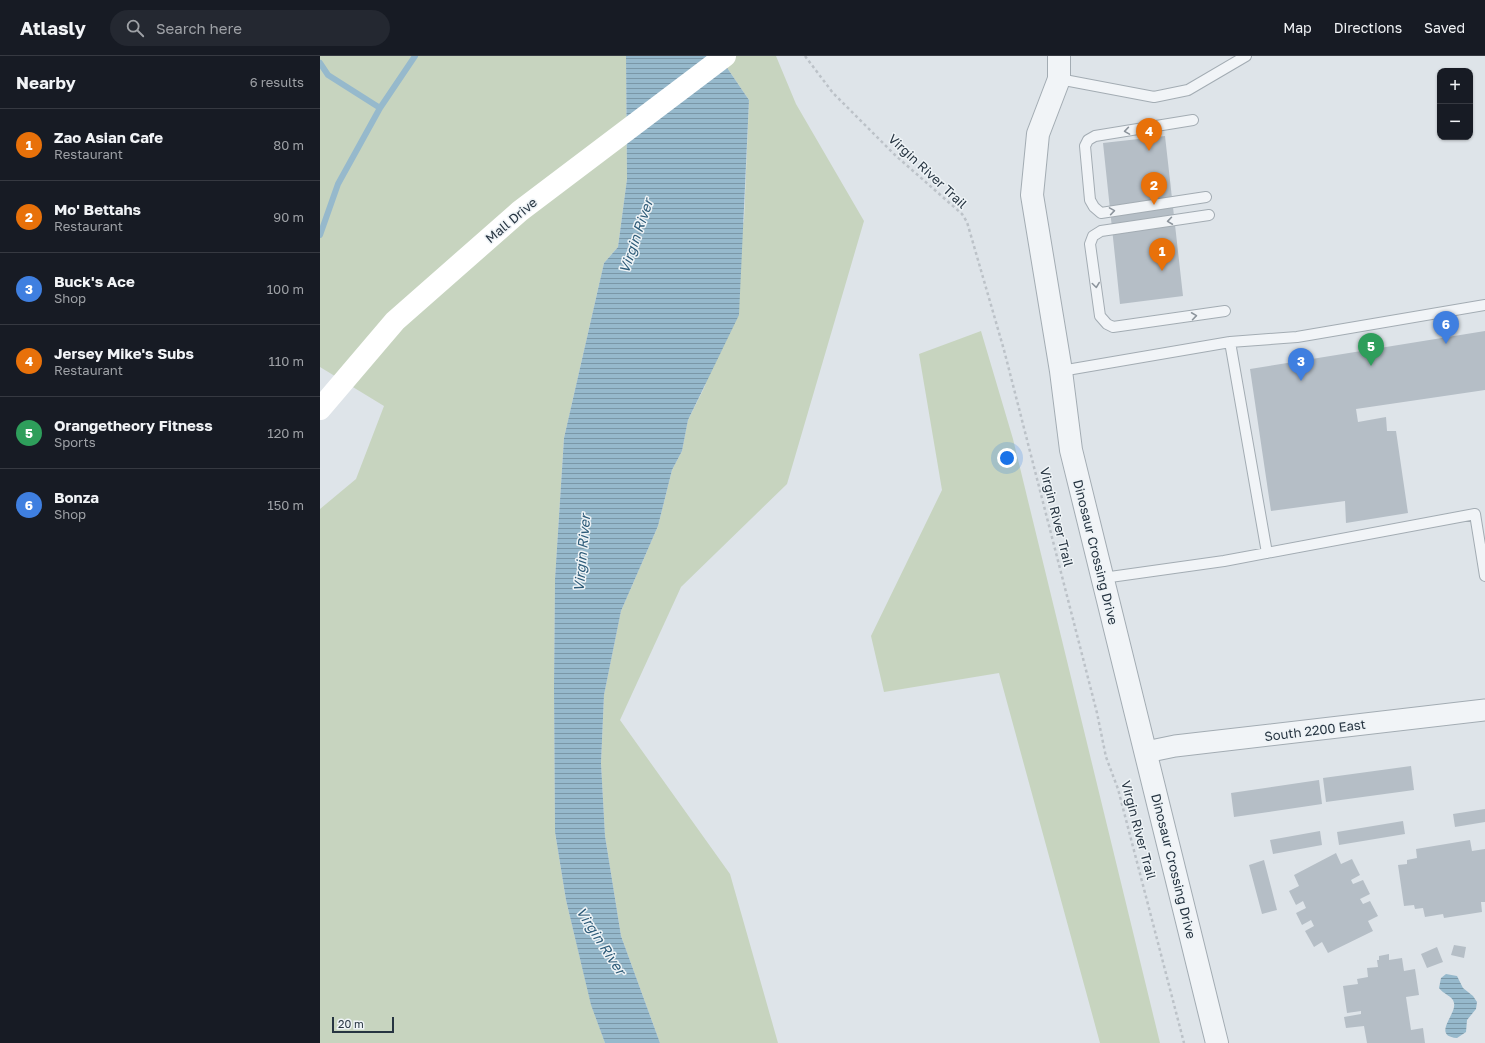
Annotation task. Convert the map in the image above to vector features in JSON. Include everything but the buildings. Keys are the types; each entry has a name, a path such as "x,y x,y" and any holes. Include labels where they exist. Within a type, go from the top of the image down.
{"main road":[{"name":"Mall Drive","path":"320,409 395,321 520,211 725,56"}],"street":[{"name":"Dinosaur Crossing Drive","path":"1059,56 1059,79 1038,134 1032,196 1061,371 1071,450 1217,1043"},
{"name":"South 2200 East","path":"1146,752 1175,746 1485,710"}],"lane":[{"path":"1059,79 1154,97 1188,90 1246,56"},
{"path":"1193,120 1095,136 1088,140 1085,146 1090,200 1094,207 1101,213 1206,197"},
{"path":"1209,215 1101,231 1093,236 1090,244 1100,316 1107,324 1113,327 1225,311"},
{"path":"1061,371 1230,342 1297,338 1485,305"},
{"path":"1230,342 1267,553"},
{"path":"1103,578 1224,561 1475,514 1485,576"}],"path":[{"name":"Virgin River Trail","path":"805,56 833,93 895,155 962,214 967,222 1008,366 1097,713 1106,757 1118,789 1184,1043"}],"green space":[{"path":"320,56 626,56 627,179 618,247 604,263 564,438 555,579 555,832 566,900 591,1004 605,1043 320,1043 320,509 356,479 384,406 320,367"},
{"path":"719,56 776,56 796,104 864,221 787,484 681,587 620,720 730,874 778,1043 660,1043 621,936 605,836 601,763 604,695 621,611 658,526 672,470 682,451 688,420 705,386 744,220 749,100"},
{"path":"981,331 1013,439 1160,1043 1100,1043 999,673 884,692 871,636 942,490 919,354"}],"water":[{"name":"Virgin River","path":"626,56 719,56 749,100 739,315 688,420 682,451 672,470 658,526 621,611 604,695 601,763 605,836 621,936 660,1043 605,1043 591,1005 566,900 555,832 555,579 564,438 604,263 618,247 627,179"},
{"path":"1446,974 1457,976 1463,988 1473,996 1477,1002 1476,1009 1467,1020 1466,1032 1457,1038 1446,1033 1445,1029 1454,1008 1452,999 1439,988 1441,978"}],"waterway":[{"path":"320,235 338,184 380,108 415,56"},
{"path":"320,63 328,75 380,108"}],"place":[{"name":"Jersey Mike's Subs","path":"1149,151"},
{"name":"Mo' Bettahs","path":"1154,205"},
{"name":"Zao Asian Cafe","path":"1162,271"},
{"name":"Bonza","path":"1446,344"},
{"name":"Orangetheory Fitness","path":"1371,366"},
{"name":"Buck's Ace","path":"1301,381"}]}
